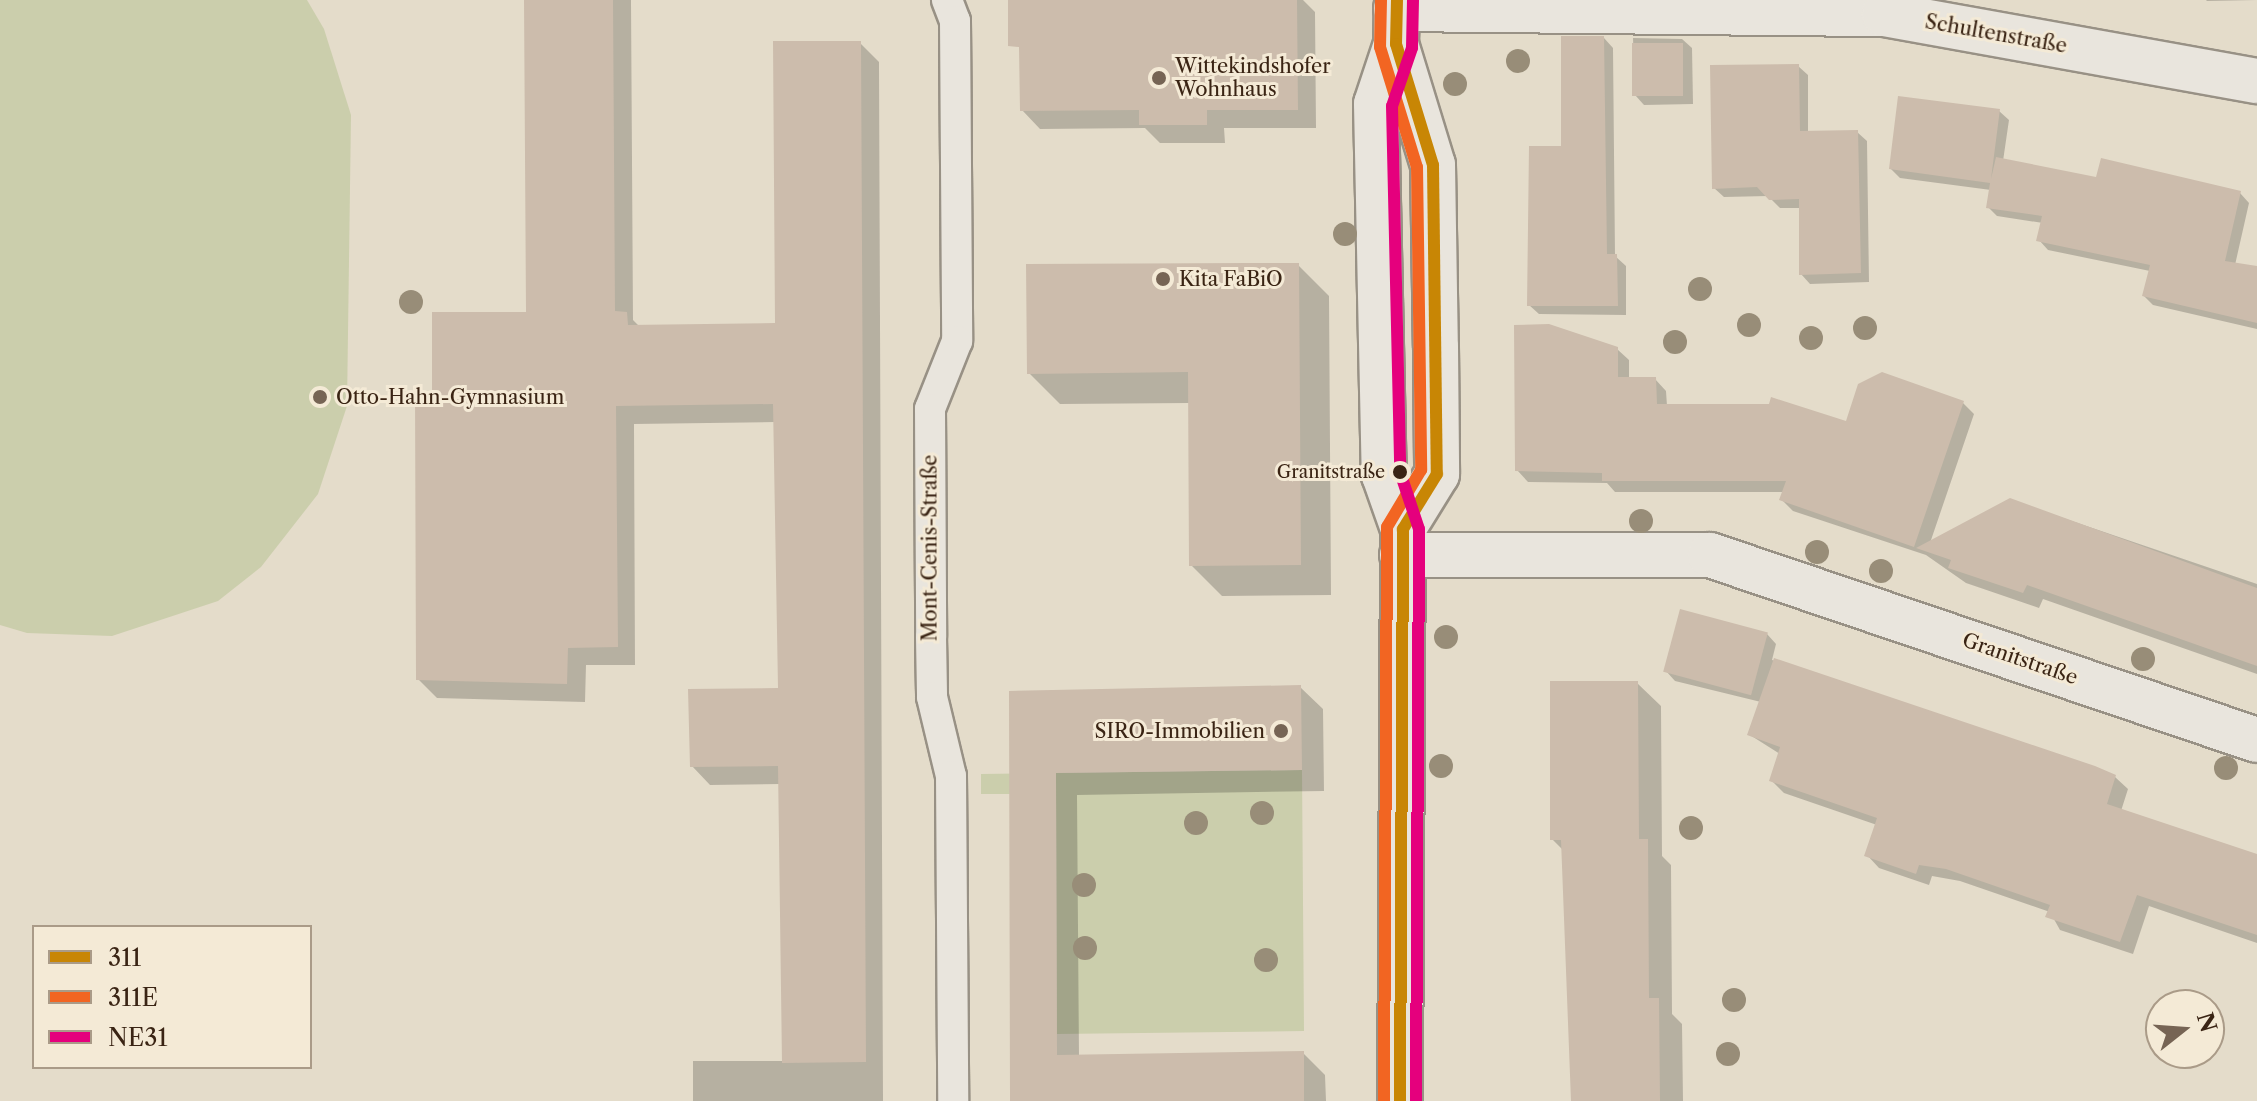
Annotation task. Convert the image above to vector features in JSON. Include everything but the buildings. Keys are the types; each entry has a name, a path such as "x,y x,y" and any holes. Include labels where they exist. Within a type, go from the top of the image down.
{"street":[{"name":"Schultenstraße","path":"1396,18 1884,14 2257,81"},
{"path":"1396,18 1376,104 1384,475 1403,542 1400,1101"},
{"name":"Granitstraße","path":"1403,542 1710,555 2257,740"}],"lane":[{"name":"Mont-Cenis-Straße","path":"947,0 955,21 957,341 930,409 931,637 932,697 951,776 953,1101"}],"green space":[{"path":"0,0 307,0 324,29 351,115 347,406 318,494 261,567 218,601 112,636 27,633 0,625"},
{"path":"1302,770 1304,1031 1057,1034 1056,794 981,794 981,774"}],"transit line":[{"name":"311E","path":"1381,0 1380,47 1417,167 1421,470 1387,527 1384,1101"},
{"name":"311","path":"1397,0 1396,44 1433,165 1437,474 1403,529 1400,1101"},
{"name":"NE31","path":"1413,0 1412,48 1392,106 1400,472 1419,529 1416,1101"}],"place":[{"name":"Wittekindshofer Wohnhaus","path":"1159,78"},
{"name":"Kita FaBiO","path":"1163,279"},
{"name":"Otto-Hahn-Gymnasium","path":"320,397"},
{"name":"Granitstraße","path":"1400,472"},
{"name":"SIRO-Immobilien","path":"1281,731"}]}
